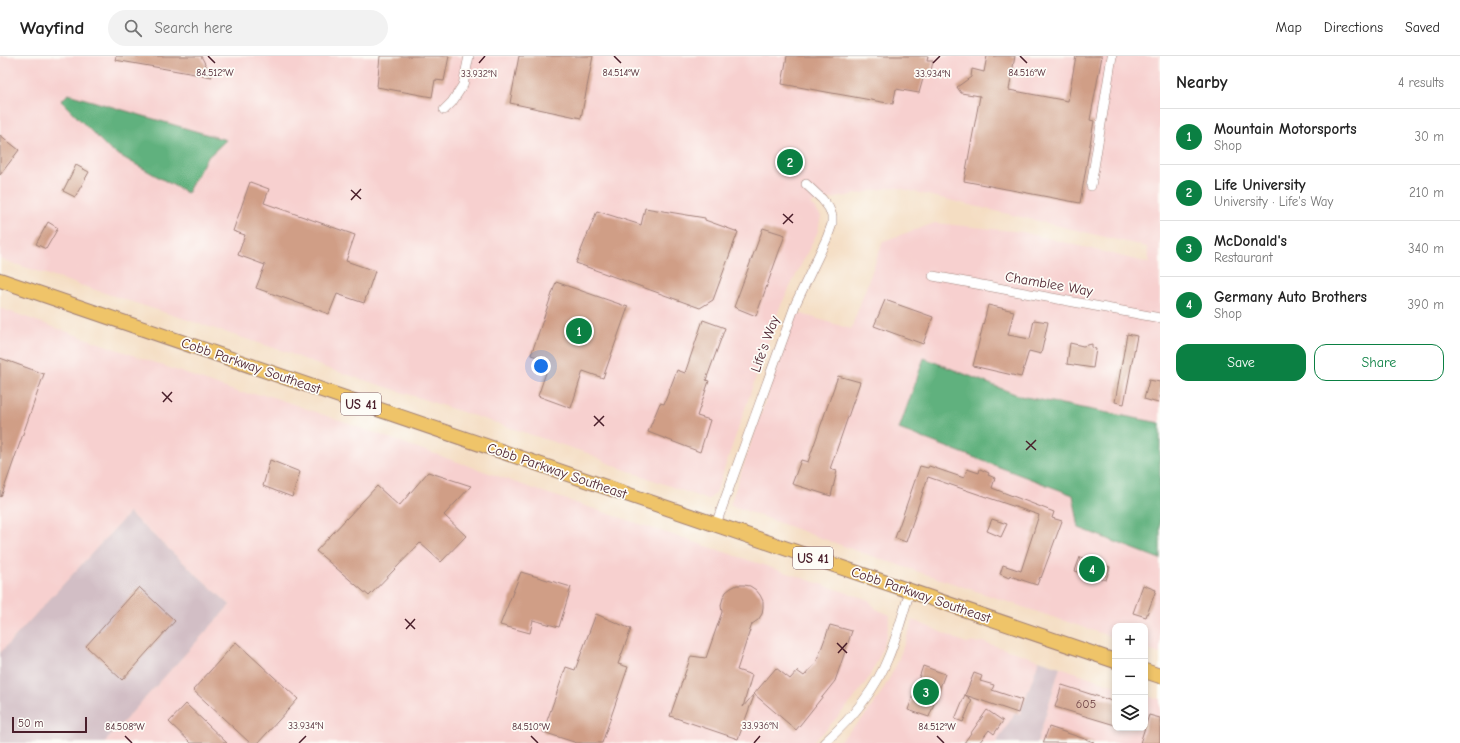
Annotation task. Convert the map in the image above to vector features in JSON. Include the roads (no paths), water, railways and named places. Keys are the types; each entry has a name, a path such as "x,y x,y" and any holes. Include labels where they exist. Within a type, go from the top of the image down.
{"main road":[{"name":"Cobb Parkway Southeast","path":"0,280 1112,660"},
{"path":"1148,672 1160,676"}],"street":[{"path":"444,110 452,102 463,85 469,56"},
{"path":"1091,186 1112,56"},
{"name":"Life's Way","path":"716,524 796,303 830,231 832,216 829,208 806,184"},
{"name":"Chamblee Way","path":"933,276 1160,318"},
{"path":"824,743 859,706 882,673 893,646 910,591"}],"place":[{"name":"Life University","path":"790,162"},
{"name":"Mountain Motorsports","path":"579,331"},
{"name":"Germany Auto Brothers","path":"1092,569"},
{"name":"McDonald's","path":"926,692"}]}
